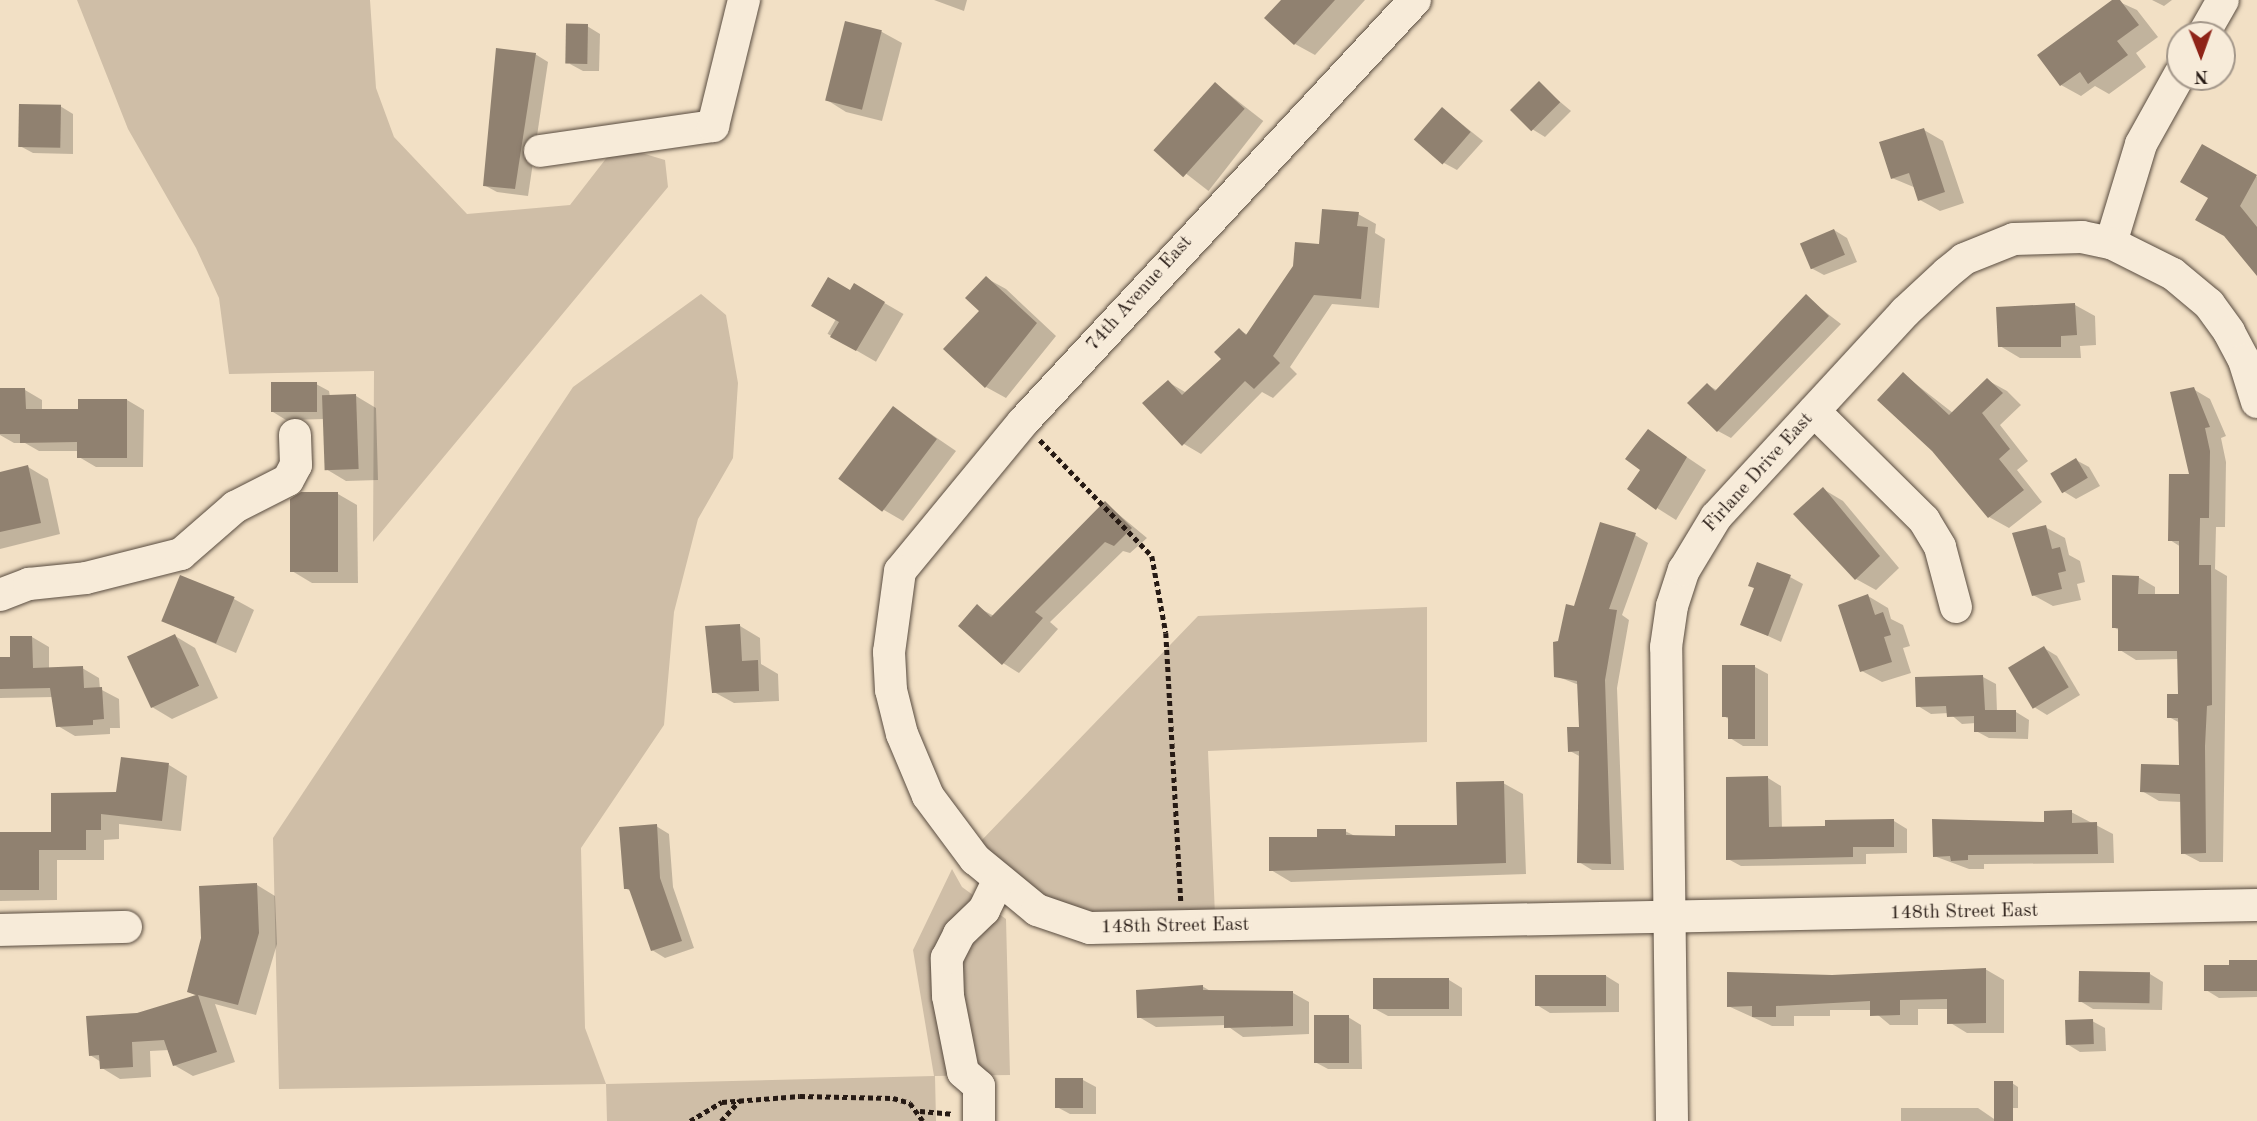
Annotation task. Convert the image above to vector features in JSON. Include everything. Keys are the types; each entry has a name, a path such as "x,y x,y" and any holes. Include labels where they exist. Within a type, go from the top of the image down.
{"street":[{"path":"540,151 713,126 744,0"},
{"name":"74th Avenue East","path":"894,607 900,571 1023,422 1415,0"},
{"path":"2211,21 2223,0"},
{"path":"2171,91 2141,144 2097,240 2173,274 2208,304 2244,360 2257,402"},
{"name":"Firlane Drive East","path":"1672,1121 1670,912 1663,711 1672,606 1684,570 1716,517 1905,312 1964,259 2014,239 2097,240"},
{"path":"1814,411 1924,520 1940,547 1956,607"},
{"path":"0,595 29,584 86,578 181,554 235,507 288,480 296,465 295,435"},
{"name":"148th Street East","path":"894,607 891,690 914,766 941,817 998,881 1037,909 1069,923 1090,928 1183,928 1670,912 2257,905"},
{"path":"979,1107 963,1072 947,986 947,958 959,934 984,911 998,881"},
{"path":"0,930 127,927"}],"path":[{"path":"1023,422 1152,556 1166,633 1183,928"},
{"path":"690,1121 722,1102 741,1100 893,1098 931,1115 979,1107"},
{"path":"721,1121 741,1100"},
{"path":"919,1111 923,1121"}],"shaded area":[{"path":"77,0 370,0 376,88 394,137 467,214 570,205 608,156 635,151 665,160 668,187 373,542 374,371 229,374 219,298 196,248 128,129"},
{"path":"701,294 726,315 738,383 733,458 698,519 674,612 664,725 581,848 585,1028 606,1084 279,1089 273,838 573,387"},
{"path":"1427,607 1427,742 1208,751 1215,915 1094,917 1031,895 980,842 1198,616"},
{"path":"952,869 962,887 1006,919 1010,1075 935,1076 936,1121 607,1121 606,1084 934,1076 913,950"}],"building":[{"path":"1281,0 1335,0 1294,45 1264,18"},
{"path":"2112,0 2120,0 2139,25 2117,41 2128,55 2088,84 2080,72 2060,86 2037,55"},
{"path":"845,21 882,30 862,110 825,101"},
{"path":"566,24 588,24 587,64 565,64"},
{"path":"496,48 536,53 515,189 483,186"},
{"path":"1539,81 1560,102 1531,131 1510,110"},
{"path":"1215,82 1245,109 1183,177 1153,150"},
{"path":"19,104 61,105 60,148 18,147"},
{"path":"1442,107 1471,132 1442,164 1414,139"},
{"path":"1924,128 1945,192 1918,201 1909,173 1891,179 1879,142"},
{"path":"2202,144 2257,175 2240,206 2257,227 2257,276 2224,236 2195,220 2208,198 2180,182"},
{"path":"1322,209 1359,212 1357,226 1368,227 1361,299 1314,295 1273,356 1280,363 1254,389 1245,381 1182,446 1142,403 1168,380 1182,395 1221,359 1214,352 1239,328 1246,335 1293,266 1295,242 1319,244"},
{"path":"1834,229 1845,255 1811,269 1800,243"},
{"path":"986,276 1037,323 985,388 943,349 979,311 965,298"},
{"path":"828,277 850,290 854,283 885,302 856,351 830,337 839,322 811,306"},
{"path":"1806,294 1829,316 1717,432 1687,403 1707,383 1715,391"},
{"path":"2075,303 2077,335 2061,336 2061,347 1998,347 1996,307"},
{"path":"1903,372 1949,415 1987,378 2003,393 1982,413 2010,449 1999,459 2024,490 1988,518 1932,451 1877,400"},
{"path":"271,382 317,382 317,412 271,412"},
{"path":"2194,387 2210,427 2205,428 2210,451 2209,518 2200,518 2199,565 2211,565 2212,705 2207,706 2205,746 2206,853 2181,854 2180,794 2140,792 2141,764 2179,765 2178,718 2167,718 2167,694 2178,694 2177,651 2118,651 2118,628 2112,628 2112,575 2139,576 2138,594 2179,594 2179,541 2168,541 2169,474 2189,474 2170,392"},
{"path":"0,388 25,388 26,409 78,409 78,399 127,399 127,458 77,458 77,442 20,443 20,434 0,434"},
{"path":"356,394 359,469 325,470 322,395"},
{"path":"893,406 937,439 882,512 838,479"},
{"path":"1648,429 1687,457 1656,510 1627,489 1640,470 1625,459"},
{"path":"2076,458 2088,478 2062,493 2050,473"},
{"path":"28,465 41,523 0,532 0,472"},
{"path":"1823,487 1880,556 1855,580 1793,514"},
{"path":"301,492 338,492 338,572 290,572 290,499"},
{"path":"1105,501 1132,528 1114,546 1105,542 1035,612 1043,618 1002,665 958,626 977,604 991,617"},
{"path":"1600,522 1636,533 1609,609 1617,610 1605,680 1611,864 1577,863 1579,751 1568,752 1567,727 1579,727 1577,681 1554,677 1553,642 1558,641 1566,604 1574,606"},
{"path":"2046,525 2052,549 2060,547 2066,571 2058,573 2062,589 2032,596 2012,533"},
{"path":"1757,562 1791,575 1768,636 1740,625 1754,588 1748,586"},
{"path":"180,575 235,597 216,643 161,621"},
{"path":"1868,594 1875,615 1883,612 1891,635 1884,637 1892,662 1860,672 1838,605"},
{"path":"740,624 742,661 758,660 759,691 712,693 705,626"},
{"path":"175,634 199,686 151,708 127,656"},
{"path":"10,636 32,636 33,668 83,666 84,688 102,687 104,719 93,720 93,725 56,727 50,688 0,689 0,657 10,657"},
{"path":"2044,646 2069,687 2033,709 2008,668"},
{"path":"1722,665 1755,665 1755,739 1728,739 1728,717 1722,717"},
{"path":"1983,675 1985,710 2016,710 2016,732 1974,732 1974,716 1947,717 1946,706 1916,707 1915,677"},
{"path":"121,757 169,763 162,821 101,814 101,830 86,830 86,850 39,850 39,890 0,890 0,832 51,832 51,793 116,792"},
{"path":"1768,776 1769,827 1825,826 1825,820 1894,819 1894,847 1853,847 1853,857 1726,860 1726,777"},
{"path":"1504,781 1506,863 1269,871 1269,837 1317,837 1317,829 1346,829 1346,835 1395,836 1395,825 1457,825 1456,782"},
{"path":"2072,810 2072,823 2097,822 2098,854 1968,855 1968,860 1951,861 1950,856 1933,857 1932,819 2044,822 2044,811"},
{"path":"657,824 660,878 682,941 651,951 629,889 624,889 619,827"},
{"path":"257,883 259,933 238,1005 198,995 217,1052 173,1066 164,1040 132,1042 133,1067 100,1069 99,1055 89,1056 86,1016 137,1013 196,995 187,992 201,938 199,886"},
{"path":"2229,960 2257,960 2257,991 2204,991 2204,965 2229,965"},
{"path":"1986,968 1986,1023 1947,1024 1947,999 1900,1000 1900,1015 1870,1016 1870,1001 1776,1006 1776,1017 1752,1017 1752,1006 1727,1007 1727,972 1832,975"},
{"path":"2079,971 2150,972 2149,1003 2078,1002"},
{"path":"1535,975 1606,975 1606,1006 1535,1006"},
{"path":"1373,978 1449,978 1449,1009 1373,1009"},
{"path":"1203,985 1203,990 1293,991 1293,1026 1224,1028 1224,1016 1137,1018 1136,990"},
{"path":"1314,1015 1349,1015 1349,1063 1314,1063"},
{"path":"2093,1019 2094,1044 2066,1045 2065,1020"},
{"path":"1055,1078 1083,1078 1083,1108 1055,1108"},
{"path":"1994,1081 2013,1081 2013,1121 1994,1121"}]}
